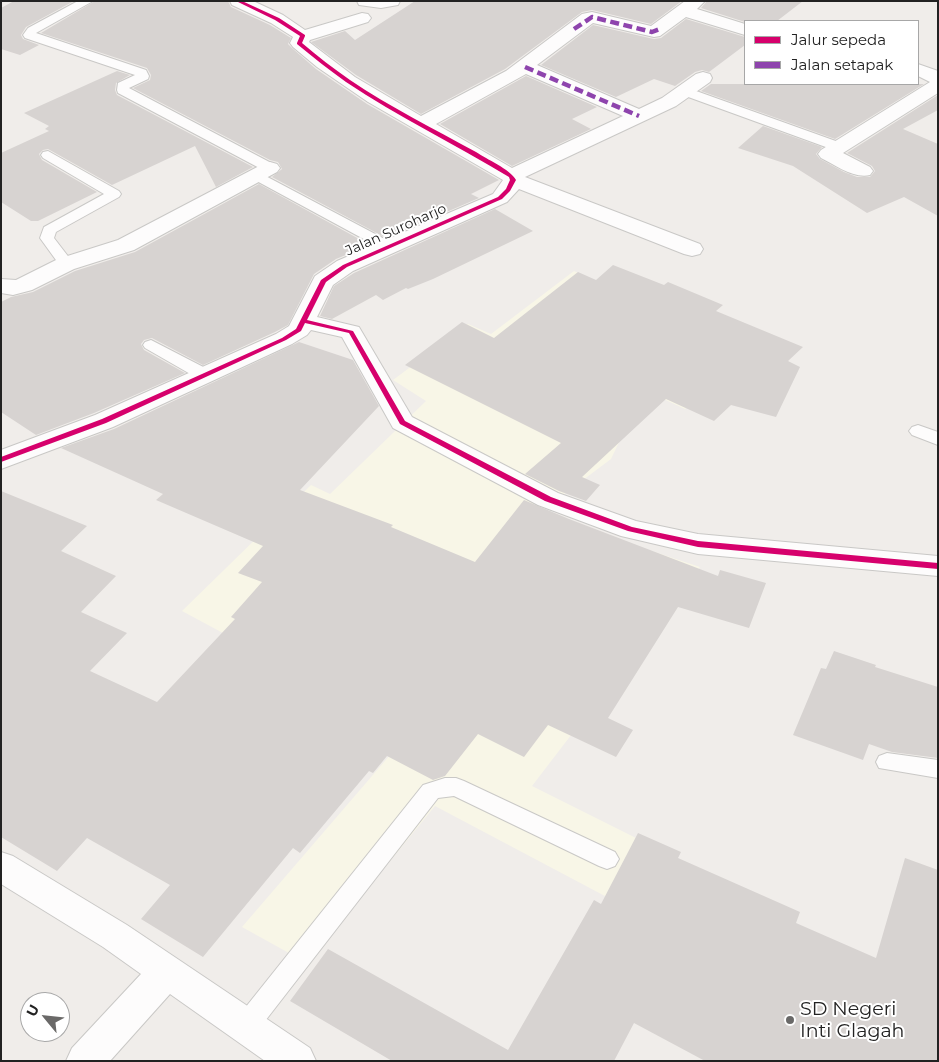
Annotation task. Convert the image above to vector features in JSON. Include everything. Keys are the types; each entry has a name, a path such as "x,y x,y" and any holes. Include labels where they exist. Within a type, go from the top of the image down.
{"street":[{"path":"238,1 277,19 303,36"},
{"path":"392,1 381,3 303,36 299,43 364,92 512,178 692,250"},
{"path":"422,124 513,76 588,18 652,32 691,6 744,30"},
{"path":"525,67 639,116"},
{"path":"919,70 938,78"},
{"path":"512,178 669,102 703,78"},
{"path":"863,171 828,154 938,85"},
{"path":"2,287 13,288 24,285 66,264 126,245 264,172"},
{"name":"Jalan Suroharjo","path":"1,460 104,421 284,339 299,330 323,281 345,266 500,198 508,190 512,178"},
{"path":"304,320 351,332 402,422 548,499 631,529 698,544 938,566"},
{"path":"1,866 115,936 297,1061"},
{"path":"85,1061 167,971"}],"lane":[{"path":"88,1 32,31 29,35 142,73 143,76 123,86 122,90 390,247"},
{"path":"685,91 839,147"},
{"path":"48,155 114,194 49,230 47,238 66,264"},
{"path":"151,345 205,375"},
{"path":"918,431 938,439"},
{"path":"887,762 938,769"},
{"path":"246,1026 431,791 445,787 456,787 608,858"}],"shaded area":[{"path":"574,271 638,303 761,330 685,409 644,390 611,459 543,510 570,524 700,567 532,786 654,847 620,904 435,806 307,963 242,927 409,733 182,611 311,485 330,494 426,401 393,380 468,324 491,334"}],"building":[{"path":"14,1 74,1 26,27 21,35 23,39 39,45 20,55 1,49 1,8"},
{"path":"95,1 228,1 231,7 270,25 291,38 288,44 316,69 367,104 499,180 471,194 479,198 386,238 272,177 282,169 278,162 270,160 133,88 150,80 151,75 147,68 41,33"},
{"path":"415,1 682,1 651,24 592,10 582,12 505,69 421,114 356,75 311,42 345,31 355,40"},
{"path":"707,1 803,1 778,20 744,20 744,22 701,8"},
{"path":"686,19 744,37 744,46 709,72 702,70 695,72 675,86 654,79 616,97 541,65 593,25 654,39 661,38"},
{"path":"117,71 130,75 116,83 115,90 117,95 253,167 216,187 195,146 112,185 48,149 43,150 39,154 42,160 97,192 38,221 31,221 1,202 1,153 49,131 45,129 49,126 24,113"},
{"path":"526,76 597,107 572,119 591,129 512,166 440,124"},
{"path":"711,84 924,84 835,139 701,91"},
{"path":"938,95 938,110 903,129 938,144 938,216 904,197 867,213 793,166 738,148 763,126 822,147 816,154 820,159 844,172 857,177 870,177 875,171 872,166 847,153"},
{"path":"259,184 370,245 336,259 314,274 288,325 203,365 152,338 144,340 141,344 144,350 185,373 94,413 36,435 1,412 1,302 11,297 33,292 75,271 135,252"},
{"path":"495,209 533,231 433,279 408,289 406,288 383,300 376,295 332,319 320,316 334,286 354,273"},
{"path":"613,265 664,285 668,282 723,305 716,311 803,347 788,361 800,367 776,417 731,405 714,421 666,399 582,477 600,485 586,501 559,491 525,474 561,443 405,365 462,322 494,338 578,272 596,280"},
{"path":"299,342 353,360 379,406 300,490 393,525 391,527 475,562 524,500 718,576 720,570 766,583 749,628 678,607 608,718 633,730 616,757 548,725 524,757 478,734 445,776 433,780 387,756 373,773 369,771 300,853 293,848 203,957 141,919 170,885 87,838 57,871 1,837 1,491 87,526 61,551 116,576 81,612 127,633 90,671 157,702 235,619 231,617 262,582 238,573 263,546 156,500 163,494 61,448 114,429"},
{"path":"834,651 876,665 875,667 938,687 938,758 892,752 869,744 863,760 793,735 821,668 826,669"},
{"path":"638,833 681,852 678,858 800,912 796,923 876,958 905,858 938,870 938,1061 705,1061 634,1023 614,1061 392,1061 290,1001 328,949 508,1050 594,900 601,904"}],"marked path":[{"path":"574,29 592,17 652,32 660,29"},
{"path":"525,67 639,116"}],"cycle path":[{"path":"1,460 104,421 284,339 299,330 323,281 345,266 500,198 508,190 513,180 511,176 348,81 299,43 303,36 277,19 238,1"},
{"path":"304,321 351,332 402,422 548,499 631,529 698,544 938,566"}],"place":[{"name":"SD Negeri Inti Glagah","path":"790,1020"}]}
